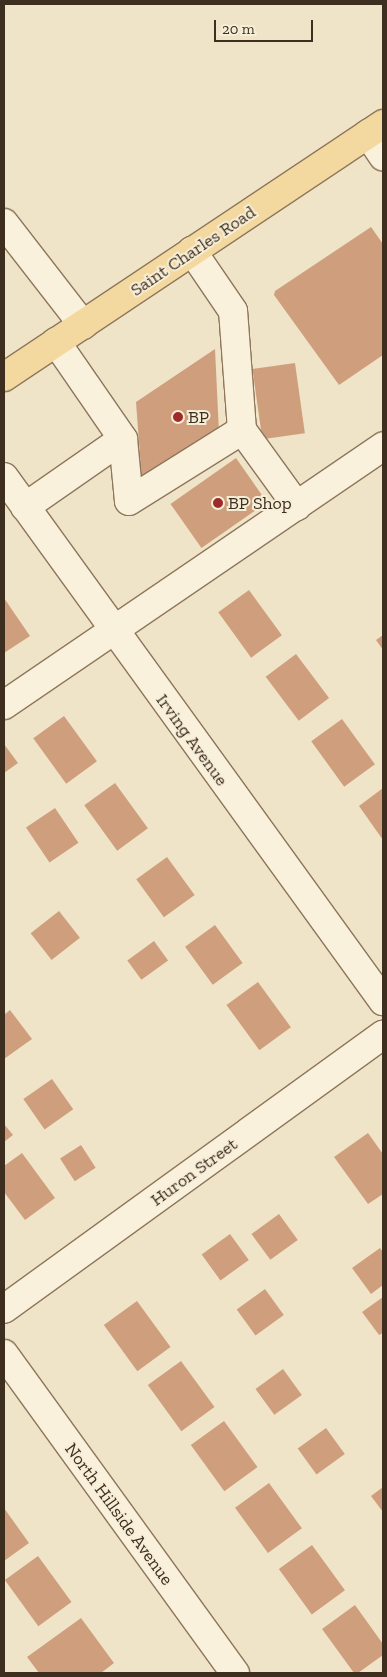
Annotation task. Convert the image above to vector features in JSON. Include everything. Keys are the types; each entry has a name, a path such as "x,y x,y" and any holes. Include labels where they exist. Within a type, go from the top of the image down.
{"main road":[{"name":"Saint Charles Road","path":"4,378 375,129"}],"street":[{"path":"375,129 383,156"},
{"path":"4,223 83,325"},
{"path":"192,251 233,312 242,430 297,506"},
{"path":"56,342 123,439 129,501 242,430"},
{"path":"25,507 123,439"},
{"path":"4,705 114,632 383,446"},
{"name":"Irving Avenue","path":"4,477 114,632 383,1001"},
{"name":"Huron Street","path":"4,1309 383,1035"},
{"name":"North Hillside Avenue","path":"4,1354 235,1673"}],"building":[{"path":"371,227 383,244 383,355 339,385 274,295 275,291"},
{"name":"BP","path":"215,349 219,432 142,483 136,402"},
{"path":"295,363 305,433 262,439 252,369"},
{"name":"BP Shop","path":"236,458 267,502 201,548 170,504"},
{"path":"249,590 282,635 251,658 218,612"},
{"path":"4,598 30,636 4,653"},
{"path":"383,635 383,650 376,640"},
{"path":"296,654 329,698 299,721 266,677"},
{"path":"64,716 97,761 66,784 33,738"},
{"path":"342,719 375,764 344,787 311,741"},
{"path":"4,744 18,763 4,773"},
{"path":"115,783 148,828 117,851 84,805"},
{"path":"383,788 383,840 359,806"},
{"path":"55,808 78,843 49,862 26,828"},
{"path":"167,857 195,895 164,917 136,879"},
{"path":"59,911 80,938 52,960 31,933"},
{"path":"215,925 243,963 213,985 185,947"},
{"path":"154,941 168,960 141,980 127,960"},
{"path":"258,982 291,1027 259,1050 226,1005"},
{"path":"10,1010 32,1039 4,1059 4,1015"},
{"path":"52,1079 73,1109 45,1129 23,1099"},
{"path":"4,1124 13,1135 4,1142"},
{"path":"368,1133 383,1154 383,1194 368,1204 334,1157"},
{"path":"81,1145 96,1168 75,1181 60,1159"},
{"path":"22,1153 55,1198 25,1220 4,1192 4,1166"},
{"path":"279,1214 298,1240 270,1260 251,1234"},
{"path":"230,1234 249,1260 220,1280 202,1255"},
{"path":"380,1248 383,1252 383,1285 371,1294 352,1268"},
{"path":"265,1289 284,1315 255,1335 237,1310"},
{"path":"383,1297 383,1333 379,1335 362,1312"},
{"path":"137,1301 171,1347 137,1371 104,1325"},
{"path":"181,1361 215,1407 181,1431 148,1385"},
{"path":"283,1369 302,1395 274,1415 255,1389"},
{"path":"224,1421 258,1467 224,1491 191,1445"},
{"path":"326,1428 345,1454 316,1474 298,1449"},
{"path":"269,1483 302,1528 268,1553 235,1508"},
{"path":"383,1487 383,1512 371,1496"},
{"path":"4,1508 29,1543 4,1561"},
{"path":"312,1545 345,1590 312,1614 279,1569"},
{"path":"38,1556 72,1602 38,1626 5,1580"},
{"path":"355,1605 383,1644 383,1655 358,1673 354,1673 322,1629"},
{"path":"81,1618 114,1663 101,1673 39,1673 27,1657"}],"place":[{"name":"BP","path":"178,417"},
{"name":"BP Shop","path":"218,503"}]}
